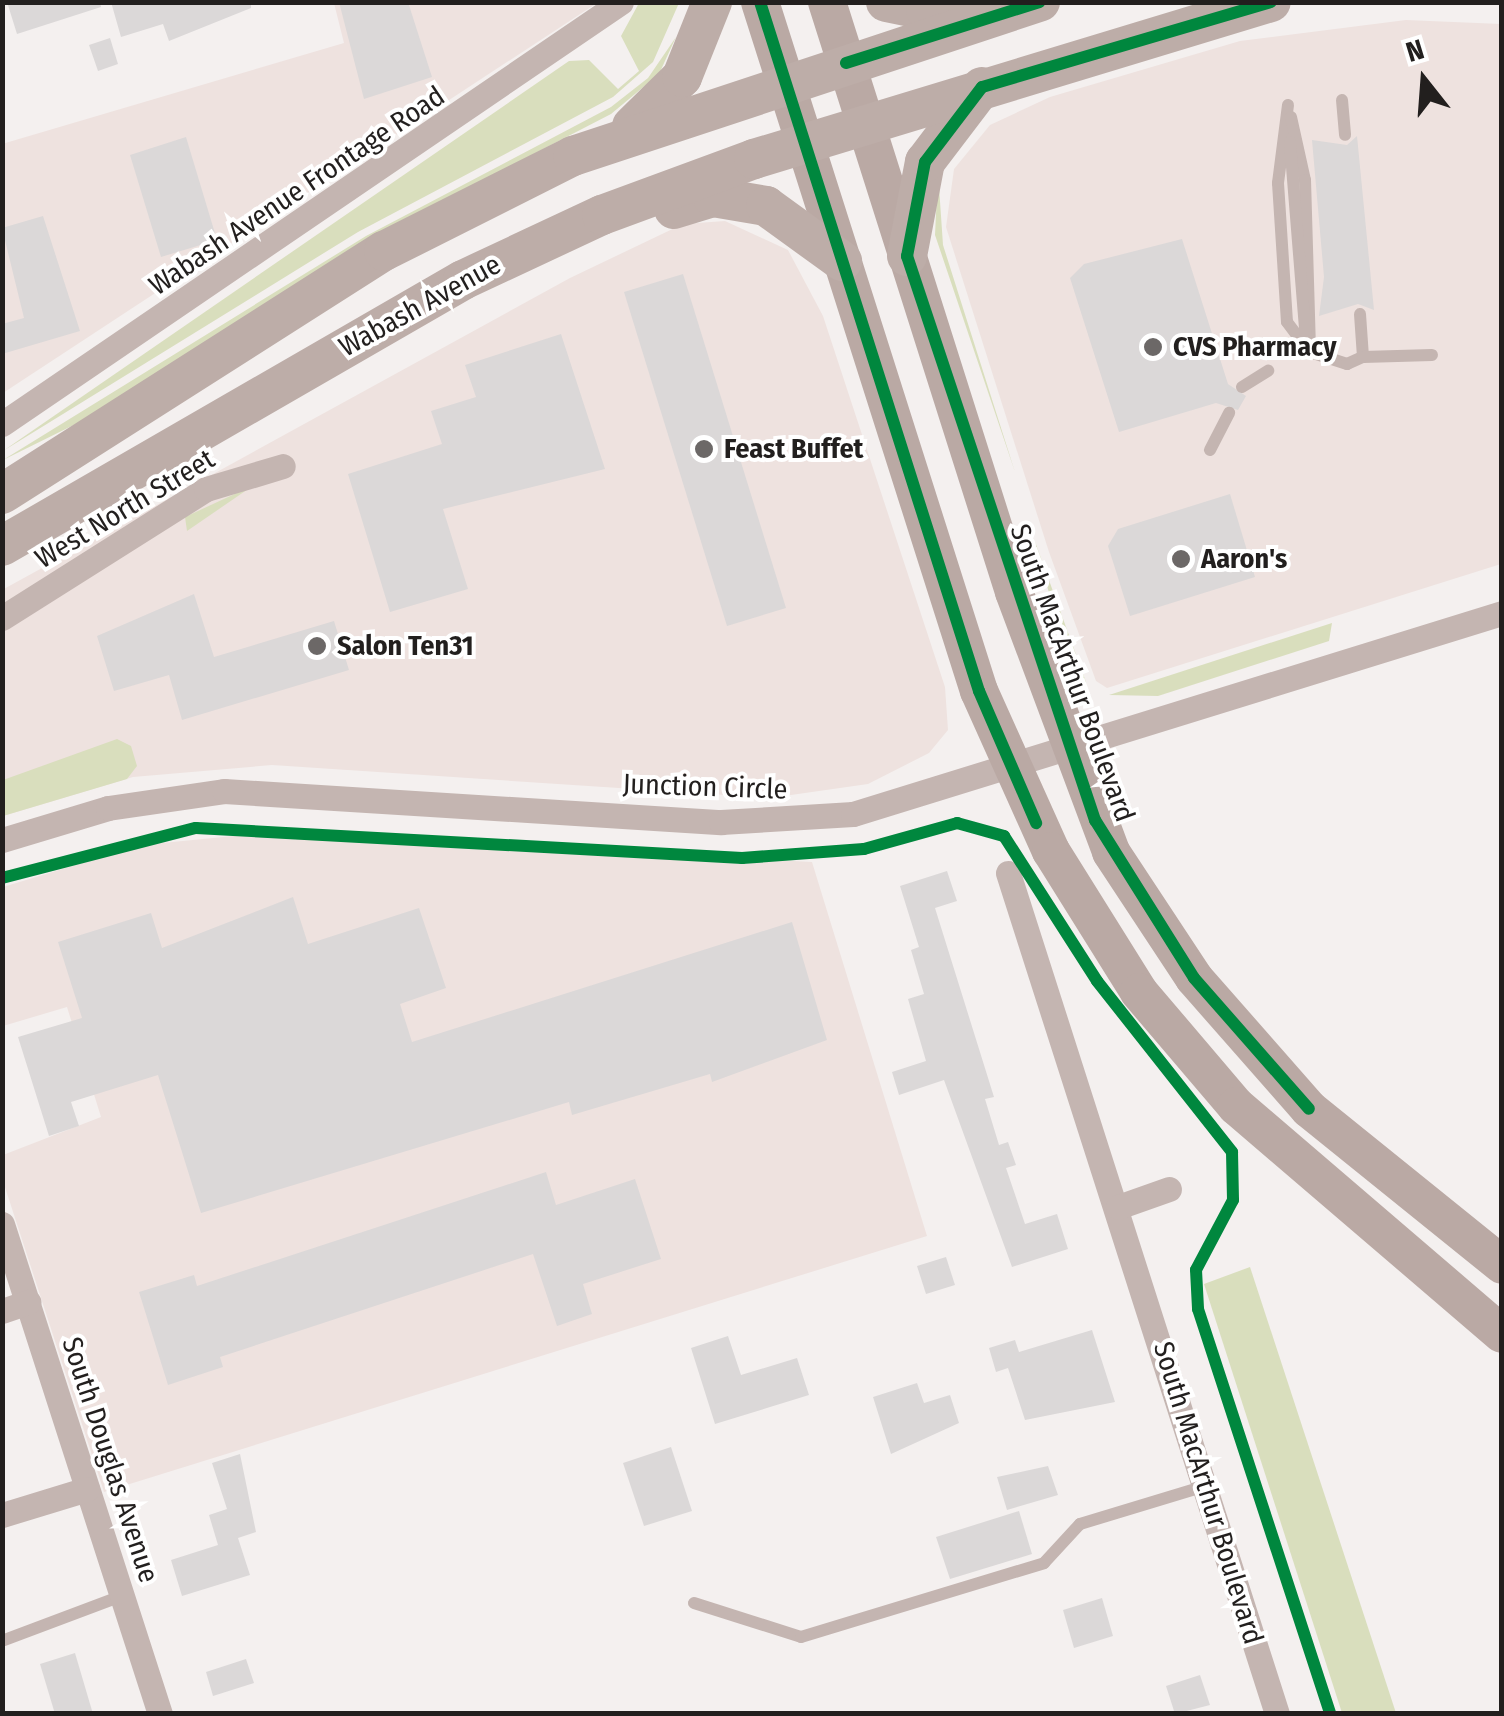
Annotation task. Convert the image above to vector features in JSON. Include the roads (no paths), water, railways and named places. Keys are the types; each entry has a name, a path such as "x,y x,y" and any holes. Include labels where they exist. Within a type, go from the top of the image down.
{"main road":[{"path":"584,152 673,89 712,2"},
{"path":"760,2 1010,770 1107,944 1191,1056 1358,1219 1502,1334"},
{"name":"South MacArthur Boulevard","path":"827,2 1069,751 1144,909 1245,1039 1373,1166 1502,1266"},
{"path":"886,2 965,2"},
{"path":"2,494 384,252 584,152 786,82 1040,2"},
{"name":"Wabash Avenue","path":"2,546 403,314 602,214 805,143 1271,2"},
{"path":"907,256 925,162 982,87"},
{"path":"403,314 457,310 713,197 766,206 842,261"}],"street":[{"name":"Wabash Avenue Frontage Road","path":"2,424 621,2"},
{"name":"West North Street","path":"2,618 206,489 283,466"},
{"name":"Junction Circle","path":"2,840 108,808 224,791 790,822 880,808 1010,770 1502,613"},
{"name":"South MacArthur Boulevard","path":"1008,873 1278,1714"},
{"path":"1118,1207 1169,1189"},
{"name":"South Douglas Avenue","path":"2,1224 160,1714"},
{"path":"2,1310 28,1302"},
{"path":"2,1515 88,1489"}],"lane":[{"path":"1342,100 1345,134"},
{"path":"1310,352 1305,180 1288,105 1278,183 1287,322 1310,352 1330,364 1363,357 1432,355"},
{"path":"1360,314 1363,357"},
{"path":"1242,386 1268,371"},
{"path":"1210,450 1229,413"},
{"path":"694,1604 801,1637 1044,1563 1080,1524 1206,1486"},
{"path":"2,1641 122,1596"}],"place":[{"name":"CVS Pharmacy","path":"1153,347"},
{"name":"Feast Buffet","path":"704,449"},
{"name":"Aaron's","path":"1181,559"},
{"name":"Salon Ten31","path":"317,646"}]}
